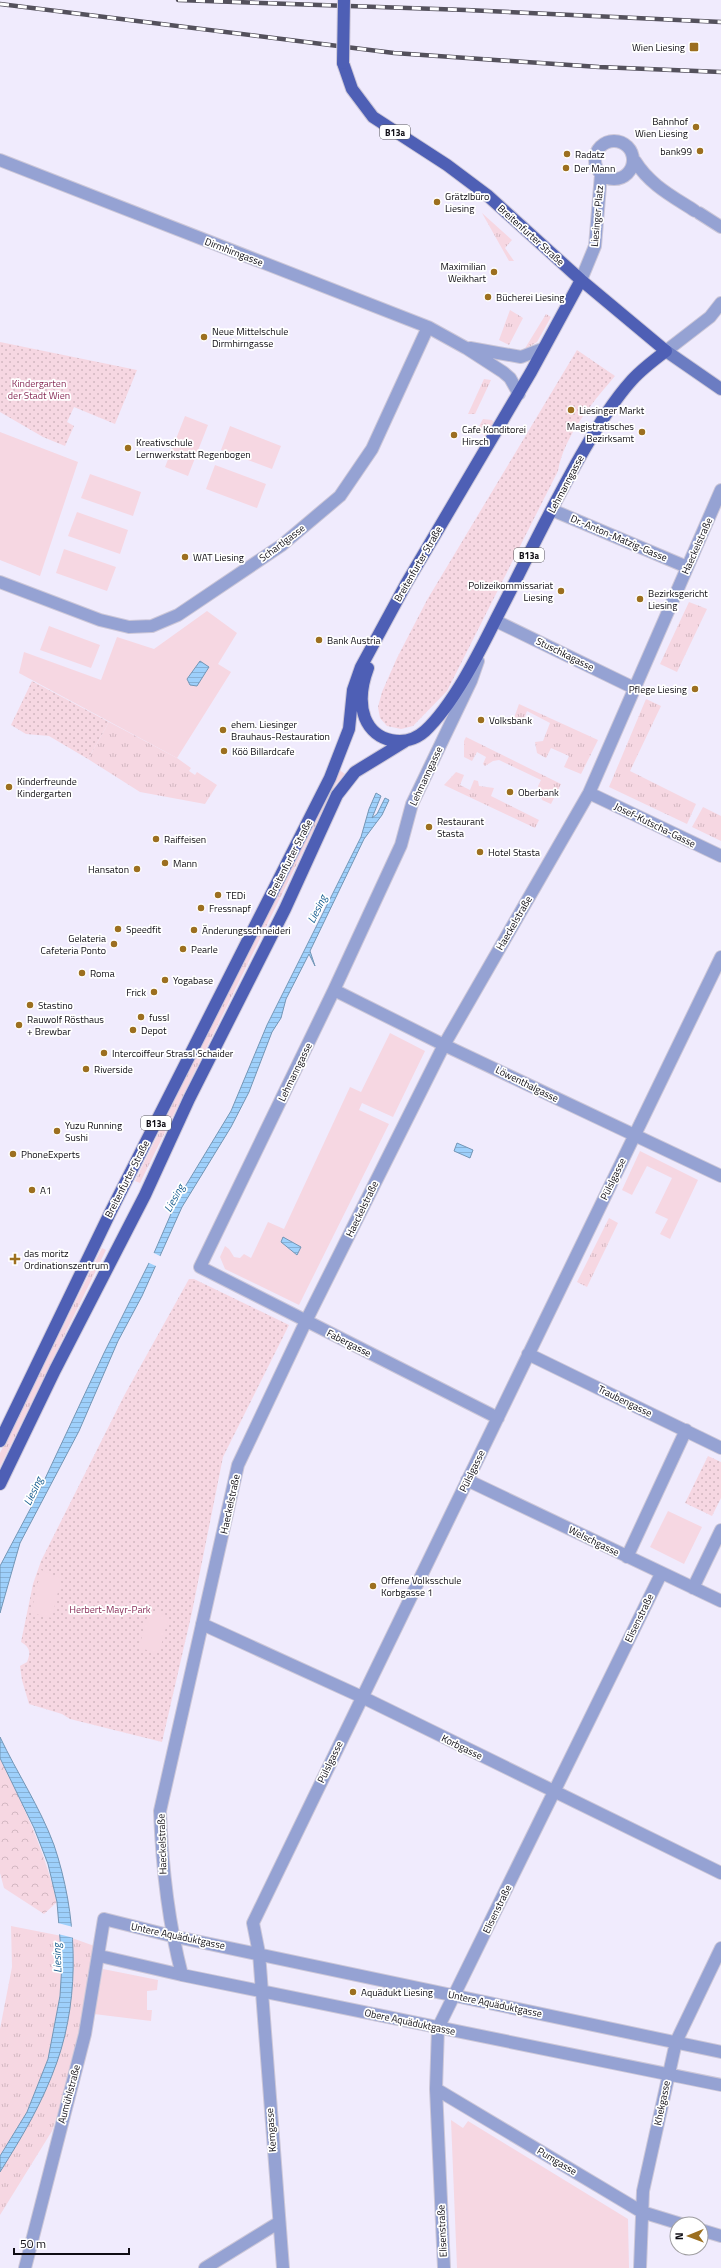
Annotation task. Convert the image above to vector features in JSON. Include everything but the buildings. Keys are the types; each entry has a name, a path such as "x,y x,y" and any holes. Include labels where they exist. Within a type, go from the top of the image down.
{"main road":[{"name":"Breitenfurter Straße","path":"344,0 343,63 352,89 373,117 447,165 487,195 581,280 666,351"},
{"name":"Breitenfurter Straße","path":"0,1440 107,1219 330,778 350,729 355,680 374,642 519,394 542,349 581,280"},
{"path":"666,351 721,389"},
{"name":"Lehmanngasse","path":"482,648 562,488 599,425 622,391 644,369 666,351"},
{"path":"374,642 363,682 362,709 368,724 375,732 384,738 404,742"},
{"name":"B13a","path":"404,742 424,732 432,724 447,704 482,648"},
{"name":"Breitenfurter Straße","path":"0,1484 55,1370 145,1195 189,1099 285,909 337,795 346,780 360,768 404,742"}],"street":[{"name":"Dirmhirngasse","path":"0,160 428,327 466,348"},
{"path":"635,161 643,174 656,187 721,227"},
{"name":"Liesinger Platz","path":"581,280 595,246 601,174"},
{"path":"666,351 694,331 710,317 721,303"},
{"name":"Schartlgasse","path":"0,582 100,620 129,626 152,626 178,615 282,544 340,496 372,449 428,327"},
{"path":"466,348 521,357 542,349"},
{"path":"466,348 510,378 519,394"},
{"name":"Haeckelstraße","path":"182,1975 172,1936 162,1868 160,1811 238,1465 306,1321 444,1044 589,793 721,490"},
{"name":"Dr.-Anton-Matzig-Gasse","path":"552,510 687,567"},
{"name":"Stuschkagasse","path":"496,621 634,688"},
{"name":"Lehmanngasse","path":"200,1267 334,990 401,845 412,804 471,681 482,648"},
{"name":"Josef-Kutscha-Gasse","path":"589,793 721,856"},
{"name":"Pülslgasse","path":"261,1991 259,1953 253,1923 721,957"},
{"name":"Löwenthalgasse","path":"334,990 634,1136 721,1176"},
{"name":"Fabergasse","path":"200,1267 498,1418"},
{"name":"Traubengasse","path":"528,1354 721,1448"},
{"path":"627,1557 686,1430"},
{"name":"Welschgasse","path":"467,1480 661,1574 721,1601"},
{"path":"693,1588 721,1530"},
{"name":"Elisenstraße","path":"444,2268 436,2089 438,2028 661,1574"},
{"name":"Korbgasse","path":"202,1624 362,1697 721,1873"},
{"name":"Untere Aquäduktgasse","path":"104,1919 172,1936 259,1953 721,2052"},
{"name":"Aumühlstraße","path":"25,2268 85,2034 100,1956 104,1919"},
{"name":"Khekgasse","path":"640,2268 643,2191 676,2042 721,1948"},
{"name":"Obere Aquäduktgasse","path":"100,1956 182,1975 721,2085"},
{"name":"Kerngasse","path":"261,1991 278,2223 283,2268"},
{"name":"Pumgasse","path":"436,2089 642,2212 669,2220"},
{"path":"205,2268 278,2223"},
{"path":"709,2232 721,2236"}],"green space":[{"path":"482,213 512,240 505,248 514,261 509,261"},
{"path":"510,310 523,318 509,345 499,340"},
{"path":"546,314 551,317 537,342 524,350"},
{"name":"Kindergarten der Stadt Wien","path":"0,342 137,370 115,424 74,407 67,422 74,426 65,446 43,437 0,412"},
{"path":"577,350 615,376 580,420 566,445 558,471 447,691 413,726 401,729 387,726 380,718 378,707 382,692 397,658 427,600"},
{"path":"484,379 491,380 475,414 468,414"},
{"path":"185,416 208,425 188,476 165,467"},
{"path":"483,419 492,420 494,423 486,437 477,430"},
{"path":"230,426 281,446 272,469 221,450"},
{"path":"0,432 78,462 40,576 0,560"},
{"path":"215,465 266,484 257,508 206,489"},
{"path":"90,474 141,492 133,516 81,498"},
{"path":"77,512 128,530 120,554 68,536"},
{"path":"64,549 116,567 107,591 56,573"},
{"path":"689,602 707,609 677,672 660,664"},
{"path":"207,611 237,633 218,664 231,672 177,758 19,673 24,652 101,680 117,637 154,649"},
{"path":"49,626 100,645 91,668 40,650"},
{"path":"32,681 109,722 88,759 49,736 26,734 11,725"},
{"path":"646,699 661,706 630,771 696,804 687,824 609,787"},
{"path":"519,704 598,740 581,774 564,767 569,756 551,748 546,758 537,753 535,742 543,741 550,723 527,711 523,722 514,718"},
{"path":"109,722 177,758 191,768 189,771 195,775 197,772 217,785 205,804 140,792 88,759"},
{"path":"466,737 561,784 551,804 542,800 538,786 541,780 499,760 493,761 485,766 483,764 486,757 477,752 472,761 464,757 464,741"},
{"path":"338,769 345,774 336,784 140,1183 135,1181"},
{"path":"456,772 464,775 460,785 470,790 474,780 478,781 479,786 494,788 491,796 539,820 535,828 444,785"},
{"path":"703,807 721,816 721,841 692,827"},
{"path":"390,1033 425,1051 393,1117 362,1103 359,1110 389,1124 299,1305 225,1269 220,1257 225,1246 234,1257 240,1258 244,1254 251,1258 268,1222 284,1229 350,1087 361,1092"},
{"path":"640,1151 698,1180 670,1239 660,1234 668,1219 655,1213 672,1178 647,1166 632,1195 622,1190"},
{"path":"609,1218 618,1223 587,1287 577,1282"},
{"path":"102,1248 106,1250 0,1467 0,1453"},
{"name":"Herbert-Mayr-Park","path":"189,1279 194,1279 289,1325 223,1457 192,1612 162,1742 70,1719 62,1714 29,1704 22,1680 20,1666 27,1662 29,1650 21,1642 33,1584 41,1561 125,1394"},
{"path":"708,1456 721,1462 721,1498 712,1516 685,1503"},
{"path":"668,1511 702,1527 684,1564 650,1547"},
{"path":"41,1570 61,1578 52,1618 31,1613"},
{"path":"149,1610 169,1616 159,1653 139,1648"},
{"path":"0,1758 33,1828 52,1883 57,1902 44,1914 4,1888 0,1873"},
{"path":"11,1926 72,1938 100,1948 87,2025 52,2131 0,2215 0,2029 12,1967"},
{"path":"103,1969 158,1980 157,1990 147,1991 147,2010 152,2010 151,2021 94,2014"},
{"path":"451,2120 463,2128 468,2121 628,2219 629,2268 457,2268"}],"water":[{"path":"200,661 209,667 197,686 190,685 187,679"},
{"name":"Liesing","path":"376,793 381,796 372,818 377,814 385,798 389,800 382,815 364,839 310,951 315,966 309,954 286,999 281,1018 272,1032 249,1092 231,1127 182,1207 142,1296 118,1341 79,1431 20,1543 0,1613 0,1566 35,1500 104,1353 154,1253 177,1200 231,1111 267,1025 361,837 369,809"},
{"path":"457,1143 473,1150 470,1158 454,1151"},
{"path":"283,1237 301,1247 297,1255 281,1242"},
{"name":"Liesing","path":"0,1737 42,1817 54,1845 62,1871 68,1898 71,1926 73,1981 65,2036 57,2062 39,2105 0,2172 0,2156 27,2112 48,2059 60,1996 62,1963 57,1902 48,1864 34,1828 0,1758"}],"pier":[{"path":"152,1252 162,1257 158,1267 147,1262"},
{"path":"58,1923 73,1927 74,1938 58,1934"}],"railway":[{"path":"178,0 466,10 721,22"},
{"path":"0,4 394,53 599,67 721,72"}],"place":[{"name":"Wien Liesing","path":"694,47"},
{"name":"Bahnhof Wien Liesing","path":"696,127"},
{"name":"bank99","path":"700,151"},
{"name":"Radatz","path":"567,154"},
{"name":"Der Mann","path":"566,168"},
{"name":"Grätzlbüro Liesing","path":"437,202"},
{"name":"Maximilian Weikhart","path":"494,272"},
{"name":"Bücherei Liesing","path":"488,297"},
{"name":"Neue Mittelschule Dirmhirngasse","path":"204,337"},
{"name":"Liesinger Markt","path":"571,410"},
{"name":"Magistratisches Bezirksamt","path":"642,432"},
{"name":"Cafe Konditorei Hirsch","path":"454,435"},
{"name":"Kreativschule Lernwerkstatt Regenbogen","path":"128,448"},
{"name":"WAT Liesing","path":"185,557"},
{"name":"Polizeikommissariat Liesing","path":"561,591"},
{"name":"Bezirksgericht Liesing","path":"640,599"},
{"name":"Bank Austria","path":"319,640"},
{"name":"Pflege Liesing","path":"695,689"},
{"name":"Volksbank","path":"481,720"},
{"name":"ehem. Liesinger Brauhaus-Restauration","path":"223,730"},
{"name":"Köö Billardcafe","path":"224,751"},
{"name":"Kinderfreunde Kindergarten","path":"9,787"},
{"name":"Oberbank","path":"510,792"},
{"name":"Restaurant Stasta","path":"429,827"},
{"name":"Raiffeisen","path":"156,839"},
{"name":"Hotel Stasta","path":"480,852"},
{"name":"Mann","path":"165,863"},
{"name":"Hansaton","path":"137,869"},
{"name":"TEDi","path":"218,895"},
{"name":"Fressnapf","path":"201,908"},
{"name":"Speedfit","path":"118,929"},
{"name":"Änderungsschneideri","path":"194,930"},
{"name":"Gelateria Cafeteria Ponto","path":"114,944"},
{"name":"Pearle","path":"183,949"},
{"name":"Roma","path":"82,973"},
{"name":"Yogabase","path":"165,980"},
{"name":"Frick","path":"154,992"},
{"name":"Stastino","path":"30,1005"},
{"name":"fussl","path":"141,1017"},
{"name":"Rauwolf Rösthaus + Brewbar","path":"19,1025"},
{"name":"Depot","path":"133,1030"},
{"name":"Intercoiffeur Strassl Schaider","path":"104,1053"},
{"name":"Riverside","path":"86,1069"},
{"name":"Yuzu Running Sushi","path":"57,1131"},
{"name":"PhoneExperts","path":"13,1154"},
{"name":"A1","path":"32,1190"},
{"name":"das moritz Ordinationszentrum","path":"15,1259"},
{"name":"Offene Volksschule Korbgasse 1","path":"373,1586"},
{"name":"Aquädukt Liesing","path":"353,1992"}]}
